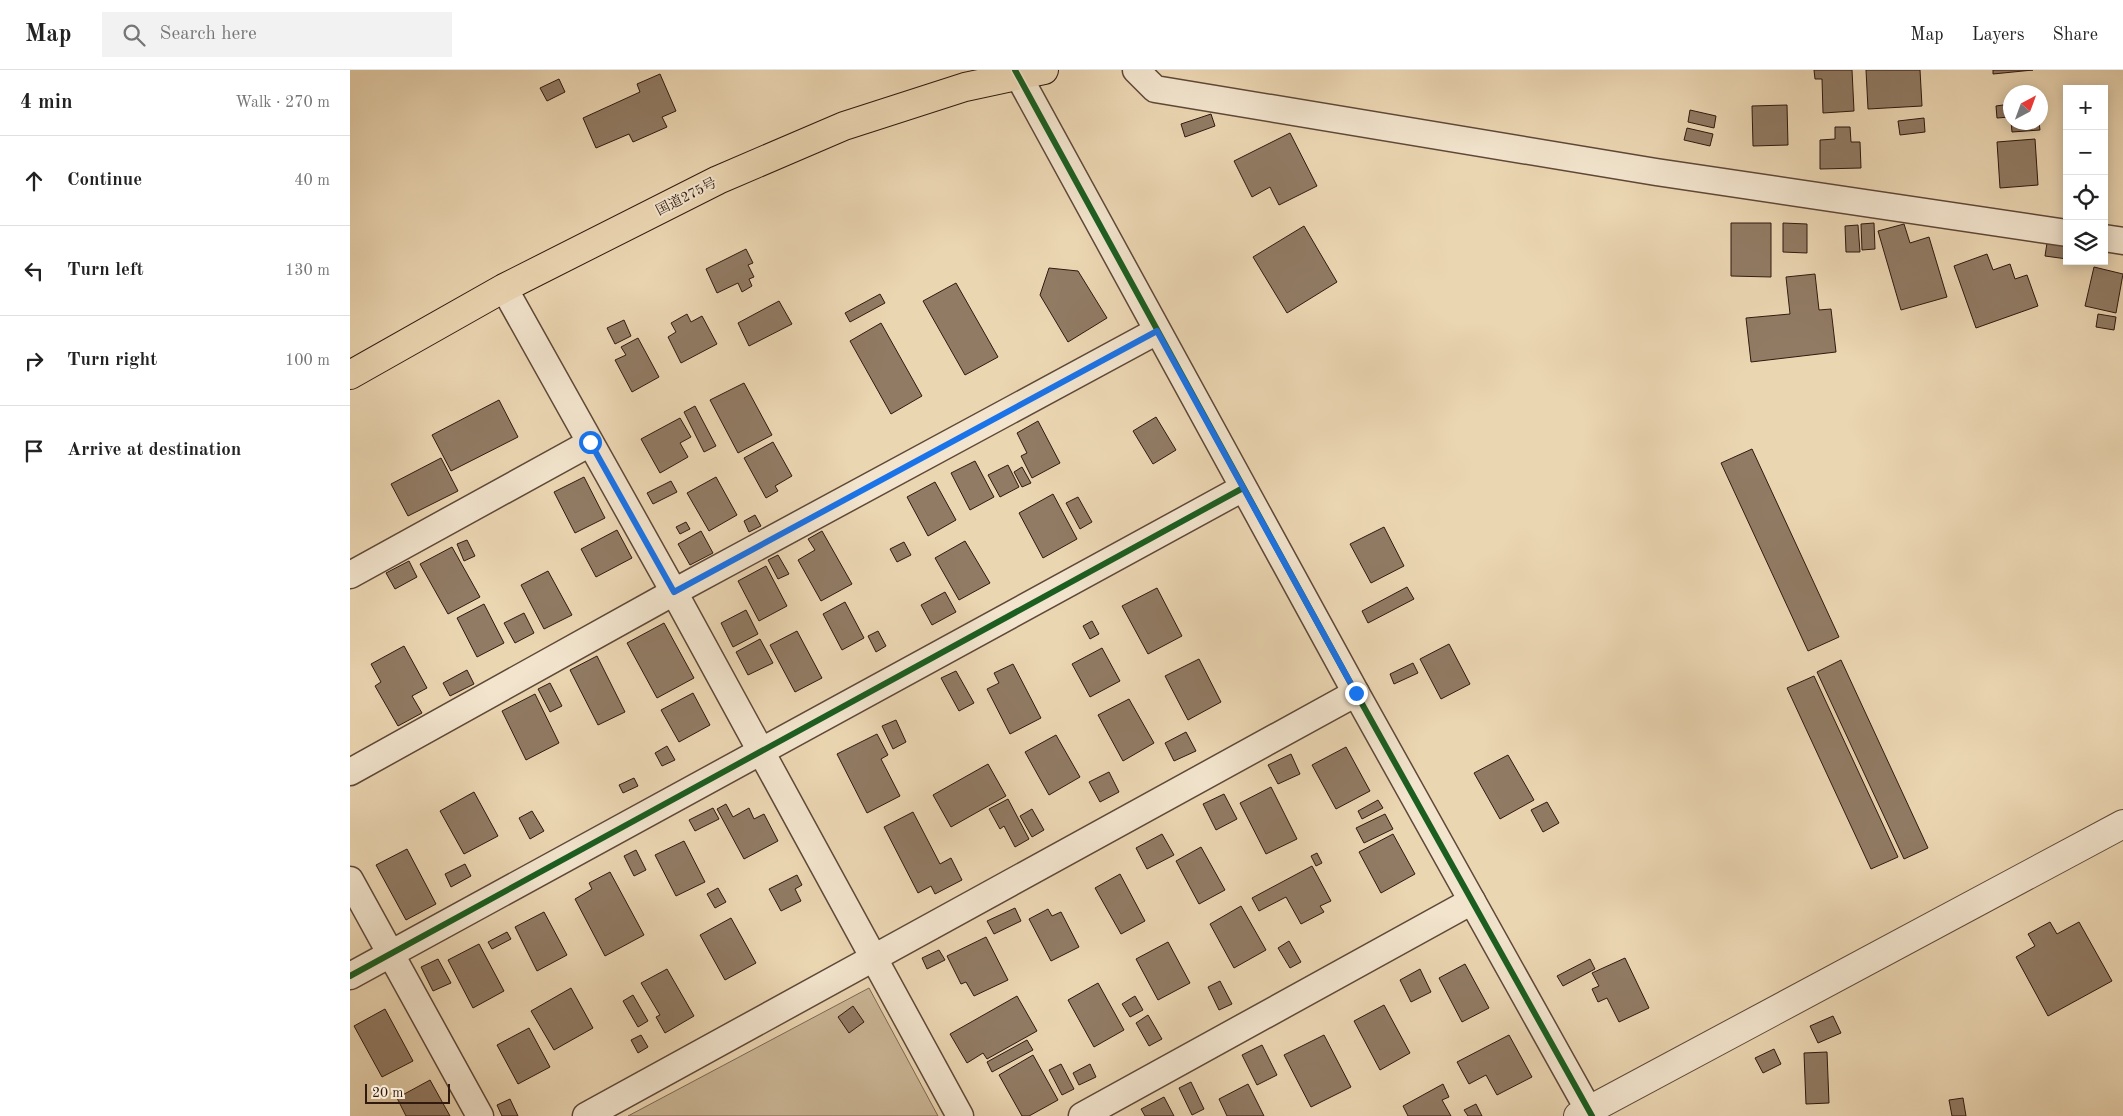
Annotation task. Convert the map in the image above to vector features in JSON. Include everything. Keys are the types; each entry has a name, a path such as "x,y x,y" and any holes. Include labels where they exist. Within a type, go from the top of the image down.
{"highway":[{"name":"国道275号","path":"350,375 504,288 718,180 844,126 964,87 1026,72"}],"street":[{"path":"1136,70 1155,88 1656,172 2063,232"},
{"path":"1026,72 1157,331 1472,901 1586,1114 2123,824"},
{"path":"2108,239 2123,241"},
{"path":"504,288 674,592 960,1116"},
{"path":"350,772 674,592 1157,331"},
{"path":"350,575 590,442"},
{"path":"350,976 1243,488"},
{"path":"586,1116 1356,693"},
{"path":"350,880 480,1116"},
{"path":"1082,1116 1472,901"}],"shaded area":[{"path":"869,988 938,1116 628,1116"}],"building":[{"path":"1814,70 1852,70 1854,111 1823,113 1822,79 1815,79"},
{"path":"1866,70 1920,70 1922,106 1868,109"},
{"path":"1993,70 2033,70 1993,74"},
{"path":"660,74 676,111 662,117 667,127 633,142 629,134 596,148 583,118 640,92 637,84"},
{"path":"559,79 565,92 547,101 540,88"},
{"path":"1787,105 1788,145 1753,146 1752,106"},
{"path":"2003,105 2003,118 1997,118 1996,106"},
{"path":"1690,110 1716,116 1714,128 1688,122"},
{"path":"1211,114 1215,126 1185,137 1181,124"},
{"path":"1924,118 1925,132 1900,135 1898,121"},
{"path":"1835,127 1850,127 1851,142 1860,142 1861,168 1820,169 1820,140 1835,139"},
{"path":"1687,128 1713,134 1710,146 1684,140"},
{"path":"2012,130 2040,130 2012,132"},
{"path":"1290,133 1317,186 1279,205 1270,187 1252,197 1234,161"},
{"path":"2035,139 2038,185 2000,188 1997,142"},
{"path":"1731,223 1771,223 1771,277 1731,276"},
{"path":"1783,223 1807,224 1807,253 1783,252"},
{"path":"1874,223 1875,249 1862,250 1861,224"},
{"path":"1904,224 1910,243 1929,237 1947,297 1901,310 1878,231"},
{"path":"1858,225 1860,252 1846,252 1845,226"},
{"path":"1304,226 1337,282 1287,313 1253,257"},
{"path":"2047,243 2063,245 2063,258 2045,256"},
{"path":"746,249 753,263 748,265 754,277 749,279 752,286 742,292 738,283 717,293 706,269"},
{"path":"1987,254 1993,270 2010,264 2015,279 2027,275 2038,306 1976,328 1954,266"},
{"path":"2094,267 2123,274 2116,313 2085,306"},
{"path":"1049,268 1078,271 1107,318 1068,342 1040,295"},
{"path":"1815,274 1819,310 1831,309 1836,352 1751,362 1746,318 1790,314 1786,277"},
{"path":"956,283 998,357 965,375 923,301"},
{"path":"880,294 885,303 850,322 845,313"},
{"path":"779,301 792,324 749,346 738,323"},
{"path":"687,314 691,322 702,316 717,344 681,363 668,337 676,332 671,323"},
{"path":"2098,314 2116,317 2114,330 2096,327"},
{"path":"624,320 631,336 615,344 607,328"},
{"path":"881,323 922,396 891,414 850,341"},
{"path":"638,338 659,377 632,392 615,360 626,355 621,347"},
{"path":"744,383 772,435 738,453 710,400"},
{"path":"499,400 518,437 451,471 432,435"},
{"path":"695,406 716,446 704,452 684,412"},
{"path":"1156,417 1176,450 1153,464 1133,431"},
{"path":"680,418 691,437 680,443 688,457 660,473 641,439"},
{"path":"1038,421 1060,463 1032,478 1021,456 1027,453 1017,433"},
{"path":"773,442 792,476 775,486 778,491 766,498 744,458"},
{"path":"1752,449 1839,637 1808,651 1721,463"},
{"path":"441,458 458,491 408,516 391,484"},
{"path":"975,461 994,497 970,510 951,473"},
{"path":"1008,465 1019,487 1000,497 988,475"},
{"path":"1022,467 1031,483 1022,487 1014,472"},
{"path":"584,477 605,518 575,533 554,492"},
{"path":"716,477 737,515 709,531 687,493"},
{"path":"671,481 677,492 653,504 647,493"},
{"path":"935,482 956,520 928,536 907,497"},
{"path":"1053,494 1077,539 1043,558 1019,513"},
{"path":"1078,497 1092,522 1080,529 1066,503"},
{"path":"755,515 761,526 749,532 744,521"},
{"path":"686,522 690,529 680,534 676,527"},
{"path":"1384,527 1404,566 1371,583 1350,544"},
{"path":"617,530 632,558 596,577 581,549"},
{"path":"701,531 713,553 690,565 678,544"},
{"path":"822,531 852,584 821,601 798,560 815,550 808,539"},
{"path":"467,540 475,556 464,561 457,544"},
{"path":"965,541 990,583 959,600 935,558"},
{"path":"904,542 911,555 897,562 890,549"},
{"path":"452,547 480,597 448,614 420,564"},
{"path":"778,555 789,574 778,579 768,560"},
{"path":"409,561 417,577 395,589 386,573"},
{"path":"766,566 787,606 759,621 738,581"},
{"path":"548,571 572,615 544,629 521,585"},
{"path":"1407,587 1414,599 1368,623 1362,611"},
{"path":"1157,588 1182,636 1148,654 1122,606"},
{"path":"945,592 956,612 932,625 921,605"},
{"path":"845,602 864,638 842,650 823,614"},
{"path":"484,604 504,643 477,657 457,618"},
{"path":"746,610 758,634 733,647 721,623"},
{"path":"524,613 534,633 515,643 504,623"},
{"path":"1092,621 1099,634 1090,639 1083,626"},
{"path":"664,623 694,678 657,698 627,643"},
{"path":"797,631 822,678 795,692 770,645"},
{"path":"878,631 886,646 876,652 868,636"},
{"path":"760,639 773,663 748,675 736,652"},
{"path":"1449,644 1470,684 1441,699 1420,659"},
{"path":"404,646 427,688 412,696 422,713 398,726 375,686 381,682 371,664"},
{"path":"1102,648 1120,681 1090,697 1072,664"},
{"path":"597,656 625,712 598,725 570,670"},
{"path":"1199,659 1221,702 1188,720 1165,676"},
{"path":"1841,660 1928,848 1904,859 1817,672"},
{"path":"1413,663 1418,673 1394,684 1390,674"},
{"path":"1013,664 1041,718 1010,734 987,689 999,683 994,673"},
{"path":"467,670 474,684 450,696 443,683"},
{"path":"956,671 974,703 959,711 941,678"},
{"path":"1814,676 1898,857 1871,869 1787,688"},
{"path":"550,683 562,706 550,712 538,689"},
{"path":"693,693 710,725 679,742 661,710"},
{"path":"535,694 559,743 526,760 502,711"},
{"path":"1129,699 1154,743 1123,761 1098,715"},
{"path":"896,720 906,742 893,749 882,726"},
{"path":"1186,732 1196,751 1174,761 1165,743"},
{"path":"877,734 888,755 881,759 900,796 867,813 837,754"},
{"path":"1056,735 1080,777 1049,795 1025,752"},
{"path":"667,746 675,760 662,766 655,753"},
{"path":"1346,747 1370,791 1336,809 1312,765"},
{"path":"1291,754 1300,774 1278,784 1268,765"},
{"path":"1508,755 1534,800 1500,819 1474,773"},
{"path":"988,764 1006,796 951,827 933,795"},
{"path":"1109,772 1119,792 1100,802 1089,782"},
{"path":"634,778 638,786 623,793 619,785"},
{"path":"1271,787 1297,839 1266,854 1240,803"},
{"path":"474,792 498,836 464,854 440,811"},
{"path":"1224,794 1237,819 1216,830 1203,804"},
{"path":"1008,799 1029,839 1015,847 1004,826 1000,829 989,809"},
{"path":"1378,800 1383,808 1362,819 1358,811"},
{"path":"1547,802 1559,823 1543,832 1531,810"},
{"path":"726,804 733,817 749,808 754,819 764,814 778,841 744,859 717,809"},
{"path":"713,808 719,819 695,831 689,820"},
{"path":"1032,809 1044,830 1032,837 1020,816"},
{"path":"532,811 544,831 530,839 519,818"},
{"path":"913,812 940,864 951,858 962,880 935,894 931,886 918,893 884,827"},
{"path":"1385,814 1393,829 1364,843 1356,828"},
{"path":"1162,834 1174,855 1147,869 1136,848"},
{"path":"1393,834 1415,874 1381,893 1359,852"},
{"path":"684,841 705,882 676,896 655,855"},
{"path":"1201,847 1225,890 1199,904 1176,861"},
{"path":"407,849 436,904 406,920 376,865"},
{"path":"636,850 646,870 634,876 624,856"},
{"path":"1317,853 1322,863 1316,866 1311,856"},
{"path":"465,864 471,876 451,887 445,874"},
{"path":"1312,866 1331,901 1320,906 1324,912 1301,924 1286,897 1259,911 1252,898"},
{"path":"610,872 644,935 605,956 575,899 592,889 589,883"},
{"path":"1120,874 1145,921 1121,934 1095,888"},
{"path":"797,875 802,885 795,889 801,901 781,911 769,889"},
{"path":"718,888 726,902 715,908 707,894"},
{"path":"1241,906 1266,950 1234,968 1210,924"},
{"path":"1015,908 1021,921 994,934 987,921"},
{"path":"1048,909 1052,916 1061,912 1079,947 1051,961 1029,919"},
{"path":"544,912 567,955 537,971 515,927"},
{"path":"731,918 756,963 725,980 700,935"},
{"path":"2050,922 2057,934 2079,922 2112,981 2048,1016 2016,957 2035,946 2028,934"},
{"path":"507,932 511,939 492,949 488,942"},
{"path":"986,937 1008,980 974,996 966,982 961,984 947,956"},
{"path":"1289,941 1301,962 1290,968 1278,948"},
{"path":"1168,942 1190,983 1158,1000 1136,959"},
{"path":"479,944 504,991 473,1008 448,960"},
{"path":"939,950 945,960 927,969 922,958"},
{"path":"1625,958 1649,1008 1619,1022 1607,998 1598,1002 1592,989 1599,986 1592,973"},
{"path":"438,959 451,983 433,991 421,967"},
{"path":"1590,959 1595,969 1563,986 1557,976"},
{"path":"1465,964 1489,1008 1462,1022 1439,978"},
{"path":"667,969 694,1016 665,1033 656,1017 660,1015 641,983"},
{"path":"1420,969 1431,992 1411,1002 1400,980"},
{"path":"1220,981 1232,1004 1219,1010 1208,987"},
{"path":"1098,983 1124,1030 1094,1047 1068,1000"},
{"path":"571,988 593,1028 554,1050 531,1011"},
{"path":"633,995 648,1021 638,1027 623,1001"},
{"path":"1017,996 1037,1031 987,1059 983,1053 967,1063 950,1034"},
{"path":"1135,996 1143,1010 1130,1017 1122,1004"},
{"path":"1384,1005 1410,1053 1380,1070 1354,1021"},
{"path":"853,1006 864,1022 849,1033 838,1017"},
{"path":"385,1009 413,1061 382,1077 354,1026"},
{"path":"1148,1015 1162,1039 1149,1046 1136,1023"},
{"path":"1833,1016 1841,1033 1818,1043 1810,1026"},
{"path":"529,1028 550,1067 518,1084 497,1045"},
{"path":"641,1035 648,1047 638,1053 631,1040"},
{"path":"1324,1035 1351,1087 1311,1107 1284,1055"},
{"path":"1509,1035 1532,1077 1497,1095 1486,1075 1469,1084 1457,1062"},
{"path":"1027,1040 1033,1050 992,1072 987,1062"},
{"path":"1262,1045 1277,1075 1257,1085 1242,1055"},
{"path":"1774,1049 1781,1064 1763,1073 1755,1058"},
{"path":"1827,1052 1829,1103 1806,1104 1804,1053"},
{"path":"1033,1055 1058,1100 1029,1116 1022,1116 999,1075"},
{"path":"1061,1064 1074,1089 1062,1095 1049,1070"},
{"path":"1090,1064 1096,1077 1079,1085 1073,1073"},
{"path":"430,1080 450,1116 406,1116 397,1098"},
{"path":"1191,1082 1204,1109 1192,1115 1179,1088"},
{"path":"1248,1084 1264,1116 1227,1116 1219,1099"},
{"path":"1443,1084 1449,1097 1442,1100 1451,1116 1408,1116 1403,1106"},
{"path":"1164,1097 1174,1116 1145,1116 1141,1109"},
{"path":"1963,1098 1966,1116 1952,1116 1949,1100"},
{"path":"510,1099 518,1116 502,1116 497,1105"},
{"path":"1476,1104 1482,1116 1468,1116 1464,1110"}],"cycle path":[{"path":"1015,70 1356,693 1592,1116"},
{"path":"350,976 1243,488"}],"route":[{"path":"590,442 674,592 1157,331 1356,693"}]}
